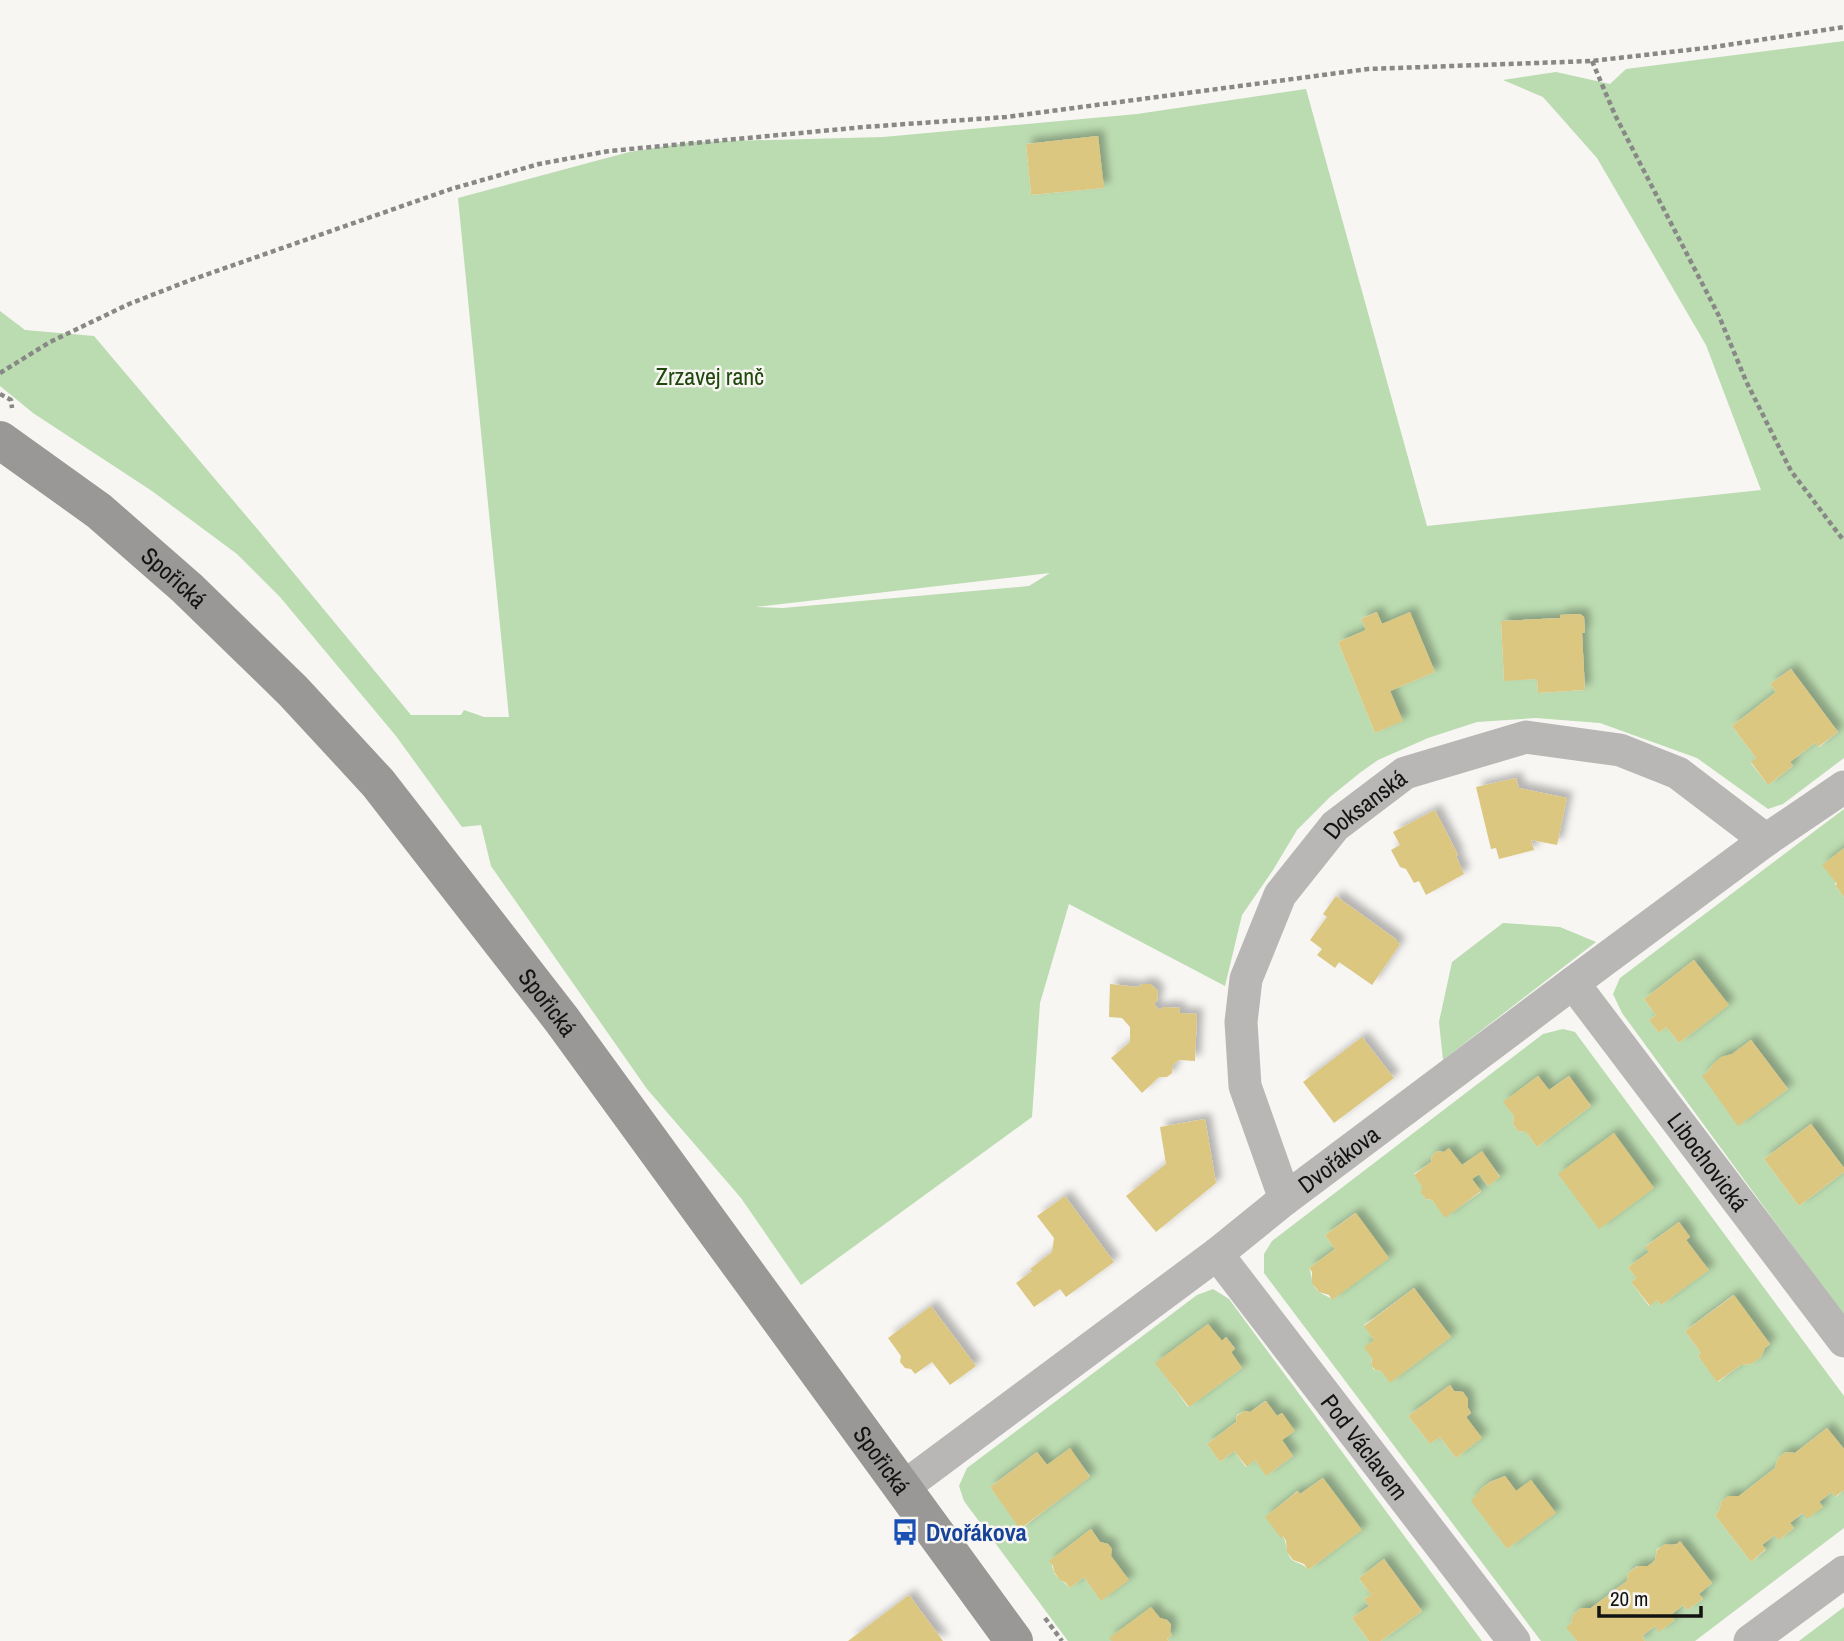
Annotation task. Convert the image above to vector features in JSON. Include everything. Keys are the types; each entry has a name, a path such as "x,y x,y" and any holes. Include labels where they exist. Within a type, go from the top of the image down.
{"street":[{"name":"Spořická","path":"0,440 99,511 187,589 293,691 378,783 562,1020 1014,1641"},
{"name":"Doksanská","path":"1285,1199 1245,1086 1241,1022 1247,979 1280,895 1335,826 1405,773 1526,737 1620,750 1678,773 1766,840"},
{"name":"Dvořákova","path":"901,1489 1217,1254 1285,1199 1573,983 1766,840 1844,787"},
{"name":"Libochovická","path":"1573,983 1844,1341"},
{"name":"Pod Václavem","path":"1217,1254 1514,1641"},
{"path":"1750,1641 1844,1572"}],"path":[{"path":"0,373 50,342 141,299 451,189 538,164 608,151 864,127 1006,117 1368,69 1592,61 1714,47 1844,27"},
{"path":"1592,61 1615,115 1718,316 1746,381 1791,471 1844,541"}],"green space":[{"name":"Zrzavej ranč","path":"1844,41 1844,758 1783,804 1768,809 1697,758 1600,723 1536,718 1477,722 1428,738 1378,760 1330,797 1297,830 1242,915 1225,986 1069,904 1040,1003 1032,1117 801,1285 741,1198 647,1089 491,866 481,825 462,827 396,736 280,597 237,554 152,491 33,413 0,386 0,311 25,330 94,336 411,715 461,715 464,710 484,717 509,717 458,198 629,152 692,142 883,137 1137,114 1306,89 1427,526 1761,490 1706,345 1597,158 1543,97 1503,80 1556,72 1610,84 1626,69","holes":["1098,136 1103,188 1031,195 1026,144","1050,573 1029,586 783,608 755,607","1376,612 1382,624 1410,613 1435,672 1390,691 1402,721 1375,733 1338,642 1366,630 1361,619","1580,614 1584,617 1585,632 1582,633 1585,690 1538,693 1537,679 1504,680 1501,621 1560,618 1560,615","1791,669 1838,732 1819,747 1815,743 1790,762 1793,766 1768,785 1751,763 1756,758 1732,726 1776,692 1770,684"]},
{"path":"1844,809 1844,848 1835,885 1844,897 1844,1168 1811,1124 1764,1159 1799,1206 1844,1172 1844,1316 1622,1013 1613,994 1620,978","holes":["1694,960 1728,1005 1679,1043 1666,1027 1659,1033 1649,1020 1656,1015 1644,999","1751,1040 1788,1089 1738,1125 1707,1072 1715,1063"]},
{"path":"1503,923 1560,927 1596,942 1443,1060 1439,1022 1452,962"},
{"path":"1563,1029 1575,1032 1844,1396 1844,1449 1827,1428 1795,1453 1786,1452 1778,1458 1775,1468 1739,1496 1728,1497 1721,1502 1715,1515 1751,1562 1766,1550 1762,1545 1775,1535 1780,1539 1794,1528 1790,1523 1803,1513 1823,1507 1819,1502 1832,1492 1836,1497 1844,1490 1844,1528 1695,1641 1645,1641 1642,1636 1655,1626 1660,1631 1674,1620 1671,1615 1683,1605 1687,1610 1703,1599 1699,1594 1712,1583 1680,1542 1657,1549 1652,1563 1648,1566 1637,1566 1628,1573 1627,1581 1591,1608 1581,1608 1573,1615 1567,1627 1577,1641 1541,1641 1264,1273 1264,1254 1272,1241 1543,1034","holes":["1538,1076 1549,1090 1569,1076 1591,1106 1537,1147 1526,1132 1518,1131 1513,1124 1514,1116 1504,1102","1437,1151 1444,1152 1462,1165 1482,1152 1500,1176 1488,1186 1479,1174 1472,1179 1481,1192 1445,1217 1432,1200 1426,1199 1414,1174 1431,1162","1355,1213 1388,1258 1332,1299 1315,1288 1309,1268 1335,1249 1325,1235","1679,1222 1690,1237 1686,1240 1708,1270 1661,1305 1657,1300 1649,1306 1631,1282 1636,1278 1628,1267 1649,1252 1646,1246","1414,1288 1451,1337 1390,1382 1381,1371 1374,1370 1371,1364 1374,1340 1364,1325","1733,1295 1770,1344 1761,1357 1751,1364 1741,1365 1718,1382 1698,1356 1701,1353 1685,1331","1450,1385 1454,1391 1463,1392 1471,1413 1466,1417 1481,1438 1456,1458 1440,1437 1430,1444 1408,1416","1505,1476 1516,1491 1555,1513 1507,1549 1472,1501 1482,1488"]},
{"path":"1213,1289 1229,1299 1482,1641 1381,1641 1422,1611 1384,1559 1359,1578 1371,1595 1364,1599 1369,1606 1352,1618 1369,1641 1169,1641 1167,1639 1172,1635 1171,1624 1160,1618 1112,1641 1068,1641 964,1501 959,1486 967,1468 1197,1295","holes":["1208,1324 1222,1341 1226,1337 1235,1348 1231,1352 1242,1368 1188,1407 1156,1363","1265,1401 1277,1416 1282,1413 1294,1431 1282,1440 1293,1456 1267,1475 1255,1460 1246,1467 1234,1451 1220,1462 1207,1444 1236,1422 1237,1415 1244,1411 1250,1412","1070,1449 1090,1476 1021,1529 990,1487 1037,1452 1047,1465","1323,1478 1361,1530 1308,1570 1292,1560 1283,1536 1281,1537 1266,1517 1297,1491 1300,1494","1091,1529 1100,1542 1108,1544 1111,1549 1101,1600 1084,1577 1070,1588 1055,1574 1050,1561"]},
{"path":"1844,1607 1844,1641 1799,1641"}],"building":[{"path":"1098,136 1104,188 1031,195 1026,144"},
{"path":"1377,612 1382,624 1410,612 1435,672 1390,691 1403,721 1375,733 1338,642 1366,630 1361,619"},
{"path":"1580,614 1584,617 1585,633 1582,633 1585,690 1538,693 1537,679 1504,681 1501,621 1560,618 1560,615"},
{"path":"1791,669 1838,732 1818,747 1815,743 1790,762 1793,766 1768,785 1751,762 1756,758 1732,726 1776,692 1770,684"},
{"path":"1516,778 1519,788 1567,798 1557,845 1531,840 1534,850 1499,859 1496,848 1491,849 1476,787"},
{"path":"1435,810 1458,855 1456,856 1464,874 1426,895 1419,881 1414,883 1406,869 1400,867 1391,850 1400,845 1393,832"},
{"path":"1844,848 1844,897 1822,865"},
{"path":"1336,896 1400,944 1372,985 1339,962 1335,968 1317,955 1322,949 1310,940 1327,917 1323,914"},
{"path":"1694,960 1729,1005 1679,1043 1666,1027 1659,1033 1649,1020 1656,1015 1644,999"},
{"path":"1110,984 1138,987 1151,984 1158,991 1154,1004 1160,1010 1163,1007 1180,1008 1179,1013 1197,1014 1195,1061 1179,1060 1173,1065 1172,1073 1167,1077 1159,1077 1142,1093 1111,1058 1130,1042 1130,1027 1122,1018 1109,1017"},
{"path":"1362,1037 1394,1078 1334,1123 1303,1082"},
{"path":"1751,1040 1788,1089 1738,1126 1702,1076 1721,1057 1732,1054"},
{"path":"1538,1076 1549,1090 1569,1076 1591,1106 1537,1147 1526,1132 1518,1131 1513,1124 1514,1116 1503,1102"},
{"path":"1205,1119 1216,1183 1156,1232 1126,1196 1166,1164 1160,1127"},
{"path":"1811,1124 1844,1168 1844,1172 1799,1206 1764,1159"},
{"path":"1614,1133 1654,1188 1599,1229 1558,1174"},
{"path":"1449,1148 1462,1165 1482,1151 1500,1177 1488,1186 1479,1174 1472,1179 1481,1191 1445,1218 1432,1200 1426,1199 1421,1193 1422,1187 1414,1175 1431,1162 1437,1151 1444,1152"},
{"path":"1065,1196 1114,1262 1066,1297 1060,1289 1034,1307 1016,1283 1052,1252 1054,1238 1037,1216"},
{"path":"1356,1213 1389,1258 1332,1300 1329,1295 1319,1292 1312,1283 1312,1272 1309,1268 1335,1249 1325,1235"},
{"path":"1679,1222 1690,1237 1686,1240 1709,1270 1661,1305 1657,1300 1650,1306 1631,1282 1636,1278 1628,1267 1649,1252 1645,1247"},
{"path":"1414,1288 1451,1337 1390,1383 1381,1371 1375,1370 1371,1365 1372,1358 1364,1347 1374,1340 1364,1326"},
{"path":"1734,1295 1770,1344 1761,1357 1751,1364 1741,1365 1717,1382 1698,1356 1701,1353 1685,1331"},
{"path":"931,1306 976,1366 950,1385 932,1362 915,1374 911,1369 905,1368 900,1362 901,1356 888,1338"},
{"path":"1208,1324 1222,1341 1226,1337 1235,1349 1231,1352 1242,1368 1189,1407 1155,1363"},
{"path":"1450,1385 1454,1391 1463,1392 1468,1399 1471,1413 1466,1417 1482,1438 1456,1458 1440,1437 1430,1444 1408,1416"},
{"path":"1266,1401 1277,1416 1282,1413 1295,1431 1282,1440 1293,1456 1266,1476 1255,1460 1247,1467 1234,1451 1220,1462 1207,1444 1236,1422 1237,1416 1244,1411 1250,1412"},
{"path":"1827,1428 1844,1449 1844,1490 1835,1497 1832,1492 1819,1502 1823,1507 1807,1519 1801,1514 1790,1523 1794,1528 1779,1540 1775,1535 1762,1545 1766,1549 1751,1562 1715,1515 1721,1502 1728,1496 1739,1496 1775,1468 1778,1458 1786,1452 1795,1453"},
{"path":"1070,1448 1090,1477 1020,1529 990,1487 1037,1452 1047,1465"},
{"path":"1505,1476 1516,1491 1531,1480 1556,1513 1507,1549 1471,1501 1490,1482"},
{"path":"1323,1478 1362,1530 1308,1570 1304,1564 1293,1560 1287,1552 1283,1536 1281,1538 1265,1517 1298,1491 1300,1494"},
{"path":"1091,1529 1100,1542 1108,1544 1112,1549 1111,1556 1129,1580 1101,1601 1084,1577 1070,1588 1060,1580 1049,1561"},
{"path":"1680,1541 1712,1583 1699,1594 1703,1599 1687,1610 1683,1605 1671,1615 1675,1620 1659,1632 1655,1626 1642,1636 1645,1641 1577,1641 1566,1627 1571,1623 1573,1615 1581,1608 1591,1608 1627,1581 1628,1573 1638,1566 1652,1563 1657,1550 1665,1544 1676,1545"},
{"path":"1384,1559 1422,1611 1381,1641 1369,1641 1352,1618 1369,1606 1364,1599 1371,1595 1359,1578"},
{"path":"909,1595 943,1641 848,1641"},
{"path":"1151,1607 1160,1618 1171,1625 1172,1635 1167,1639 1169,1641 1112,1641 1109,1638"}],"place":[{"name":"Dvořákova","path":"905,1532"}]}
